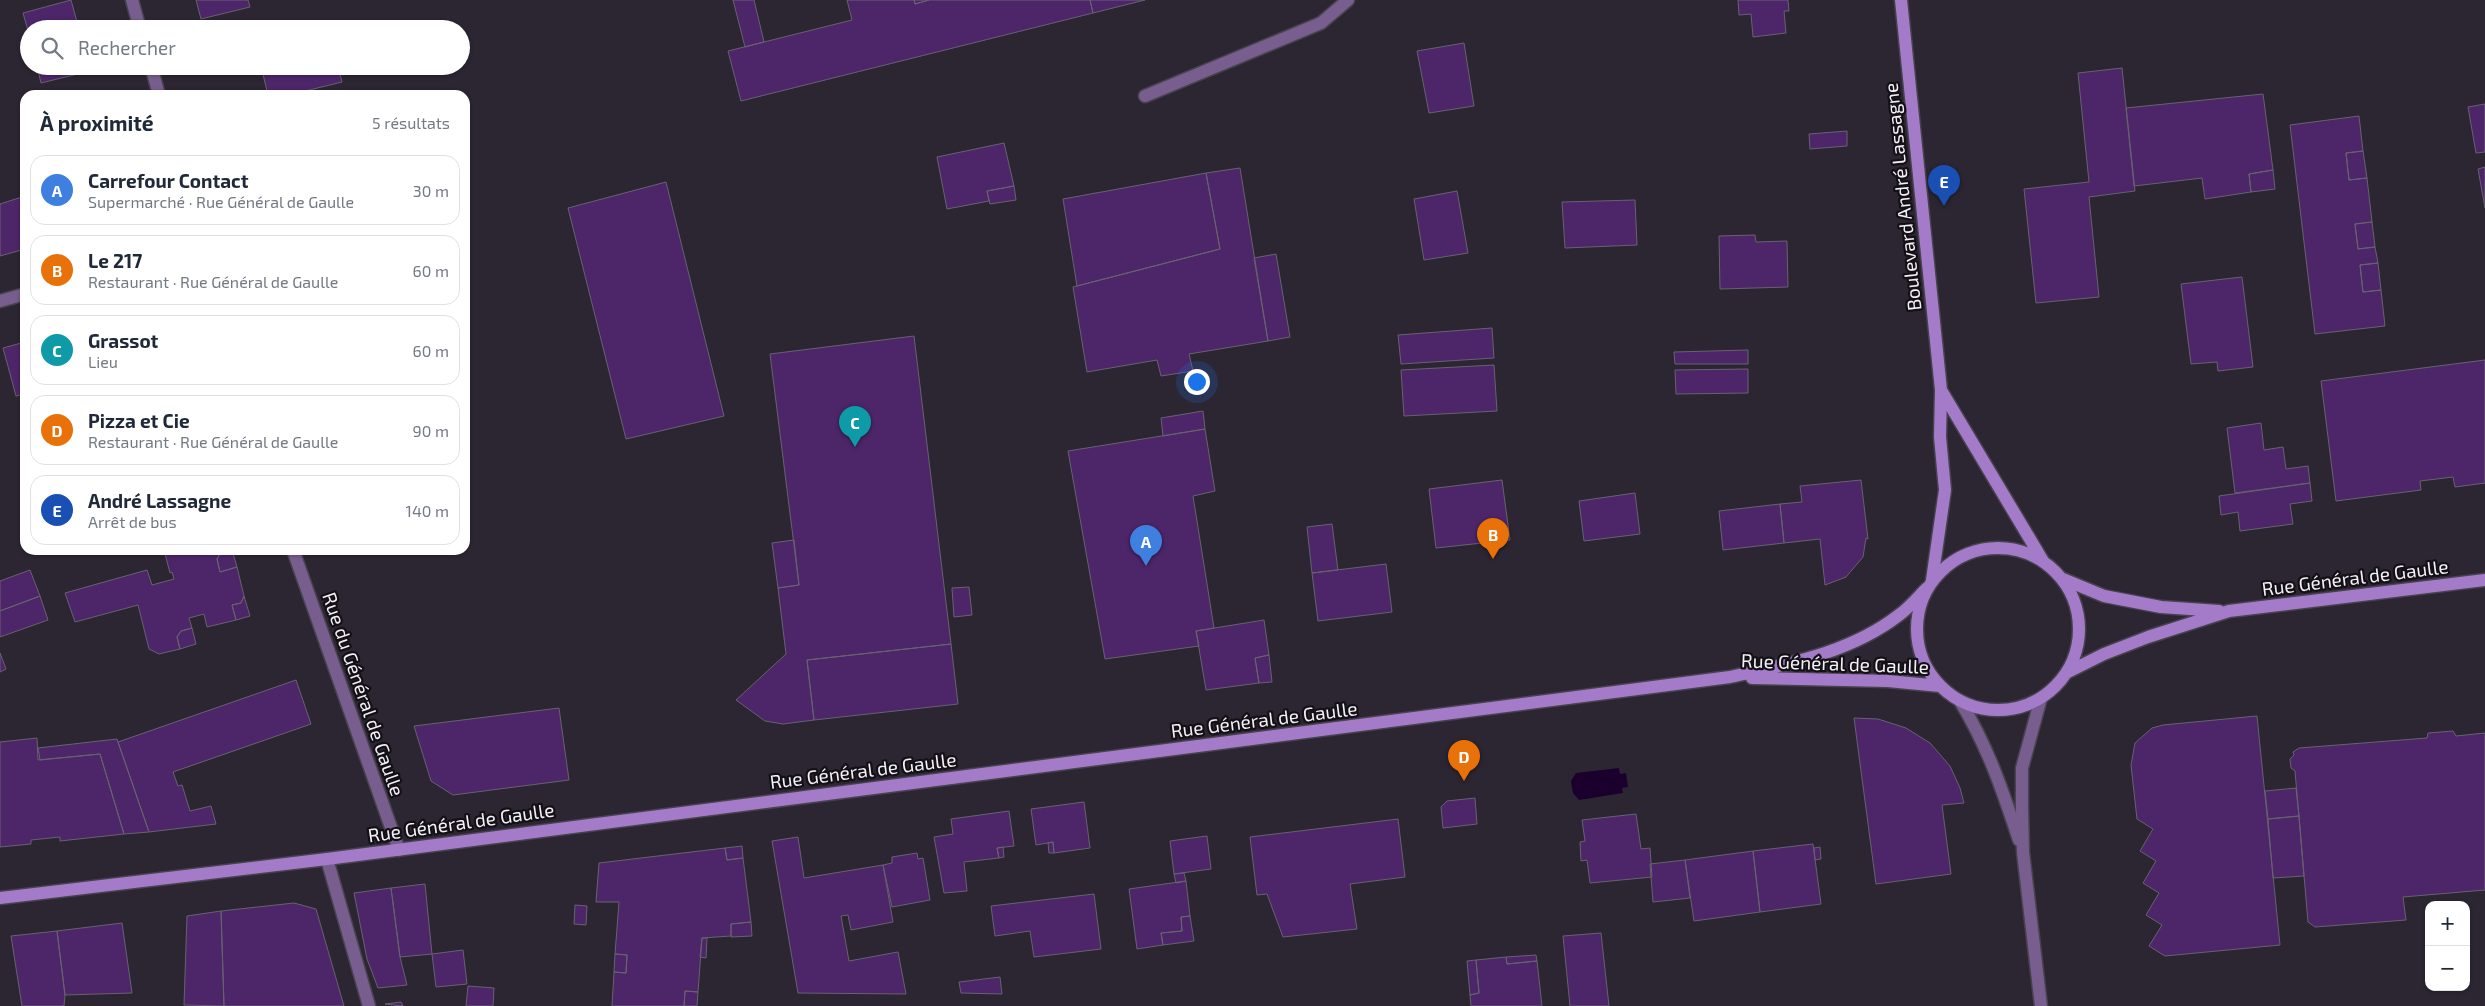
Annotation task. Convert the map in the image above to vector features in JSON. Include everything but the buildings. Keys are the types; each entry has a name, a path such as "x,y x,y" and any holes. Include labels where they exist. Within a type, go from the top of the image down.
{"street":[{"path":"132,0 138,20"},
{"path":"1145,96 1321,23 1348,0"},
{"name":"Boulevard André Lassagne","path":"1901,0 1941,390 1940,437 1945,490 1929,584"},
{"path":"153,75 158,90"},
{"path":"0,301 20,295"},
{"name":"Boulevard André Lassagne","path":"1941,390 2043,562"},
{"path":"1996,547 2021,550 2043,562 2063,579 2074,601 2079,626 2076,651 2066,673 2055,687 2041,698 2022,707 2001,711 1979,708 1960,701 1940,686 1924,665 1917,640 1918,613 1929,584 1949,563 1972,551 1996,547"},
{"name":"Rue du Général de Gaulle","path":"295,555 399,850"},
{"name":"Rue Général de Gaulle","path":"2063,579 2104,596 2160,608 2229,611 2485,580"},
{"name":"Rue Général de Gaulle","path":"0,898 399,850 1730,677 1800,662 1847,646 1899,615 1929,584"},
{"name":"Rue Général de Gaulle","path":"2066,673 2104,654 2148,637 2229,611"},
{"name":"Rue Général de Gaulle","path":"1730,677 1888,681 1940,686"},
{"path":"2041,698 2022,768 2023,852 2041,1006"},
{"path":"1960,701 1978,731 1997,773 2023,852"},
{"path":"327,859 369,1006"}],"shaded area":[{"path":"1619,768 1620,774 1626,773 1628,787 1622,788 1623,793 1579,800 1573,793 1571,781 1576,773"}],"place":[{"name":"André Lassagne","path":"1944,206"},
{"name":"Grassot","path":"855,447"},
{"name":"Le 217","path":"1493,559"},
{"name":"Carrefour Contact","path":"1146,566"},
{"name":"Pizza et Cie","path":"1464,781"}]}
